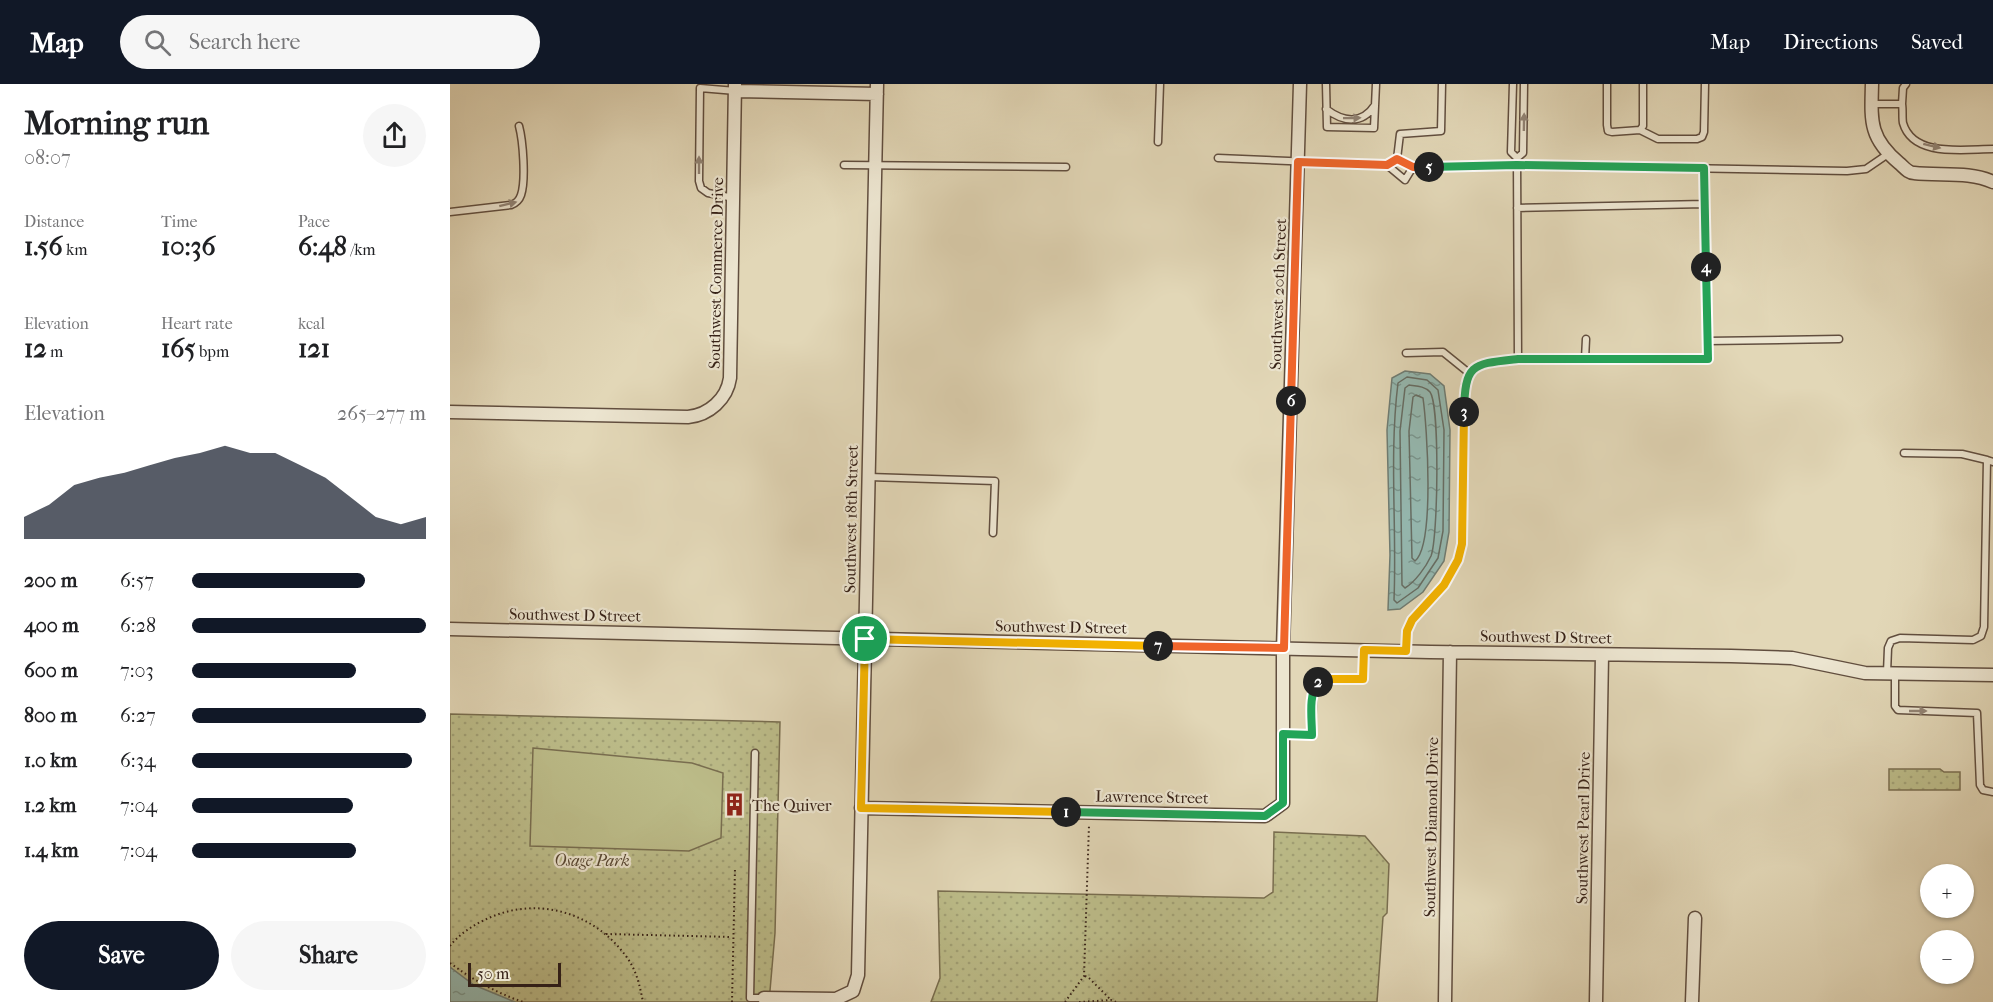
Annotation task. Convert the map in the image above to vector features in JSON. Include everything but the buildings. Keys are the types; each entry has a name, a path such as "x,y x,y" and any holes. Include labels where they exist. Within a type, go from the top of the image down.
{"street":[{"name":"Southwest 20th Street","path":"1284,648 1300,84"},
{"path":"1872,84 1871,104 1876,138 1888,154 1911,173 1975,177 1993,182"},
{"path":"736,88 877,89"},
{"name":"Southwest Commerce Drive","path":"450,412 688,417 709,410 722,398 730,378 736,88"},
{"name":"Southwest 18th Street","path":"764,999 836,999 853,991 858,975 877,89"},
{"name":"Southwest D Street","path":"450,629 1792,658 1865,673 1993,675"},
{"name":"Lawrence Street","path":"861,808 1265,816 1283,803 1284,648"},
{"name":"Southwest Diamond Drive","path":"1445,1002 1450,652"},
{"name":"Southwest Pearl Drive","path":"1596,1002 1602,655"},
{"path":"1692,1002 1695,918"}],"lane":[{"path":"1158,142 1160,84"},
{"path":"1326,84 1327,127 1374,128 1376,84"},
{"path":"1397,159 1400,134 1441,131 1442,84"},
{"path":"1513,84 1511,152 1517,161 1518,359"},
{"path":"1517,161 1523,153 1524,84"},
{"path":"1607,84 1608,131 1640,130 1658,139 1697,140 1704,132 1705,84"},
{"path":"1640,130 1643,84"},
{"path":"1905,84 1902,104 1904,124 1914,140 1933,148 1993,149"},
{"path":"734,198 708,193 701,188 699,181 700,88 736,88"},
{"path":"1871,104 1902,104"},
{"path":"1326,109 1338,118 1360,119 1368,115 1375,105"},
{"path":"450,212 511,205 518,201 522,193 523,171 519,126"},
{"path":"1397,159 1413,167 1517,161 1847,171 1866,169 1888,154"},
{"path":"1218,158 1387,165 1397,159"},
{"path":"844,165 1066,167"},
{"path":"1387,165 1405,180 1413,167"},
{"path":"1406,651 1407,631 1412,620 1444,585 1455,566 1462,544 1465,385 1469,373 1477,366 1518,359 1708,359 1704,168"},
{"path":"1517,208 1705,204"},
{"path":"1585,359 1586,339"},
{"path":"1707,341 1839,339"},
{"path":"1406,353 1443,352 1469,373"},
{"path":"1904,453 1962,454 1990,461 1984,627 1981,636 1973,640 1899,638 1891,641 1888,648 1895,706 1898,710 1977,712 1980,785 1983,790 1993,792"},
{"path":"868,477 995,481 993,533"},
{"path":"1283,734 1312,735 1314,687 1317,682 1324,679 1363,679 1364,650"},
{"path":"755,753 750,998 764,999"}],"path":[{"path":"1065,1002 1084,976 1090,813"},
{"path":"732,1002 735,868"},
{"path":"450,946 480,922 503,912 522,908 542,908 569,914 599,928 629,961 639,984 643,1002"},
{"path":"606,934 733,937"},
{"path":"450,963 469,977 523,1002"},
{"path":"1084,976 1116,1002"},
{"path":"1079,1002 1111,1000"}],"green space":[{"name":"Osage Park","path":"450,714 780,722 775,933 769,1002 450,1002"},
{"path":"533,748 692,763 723,773 721,838 689,851 530,846"},
{"path":"1889,769 1940,769 1944,772 1960,772 1960,790 1889,790"},
{"path":"1274,832 1365,836 1389,864 1387,913 1383,917 1377,1002 931,1002 940,978 938,891 1264,898 1273,892"}],"water":[{"path":"1405,371 1430,374 1444,386 1450,430 1449,532 1444,561 1423,592 1400,609 1388,610 1390,555 1387,430 1392,378"},
{"path":"450,967 474,985 515,1002 450,1002"}],"place":[{"name":"The Quiver","path":"734,805"}],"route":[{"path":"1397,159 1413,167 1517,165 1704,168 1708,359 1518,359 1477,366 1469,373 1465,385 1462,544 1458,560 1444,585 1412,620 1407,631 1406,651 1364,650 1363,679 1324,679 1317,682 1313,696 1312,735 1283,734 1283,803 1265,816 861,808 865,639 1284,648 1298,162 1387,165 1397,159"}]}
